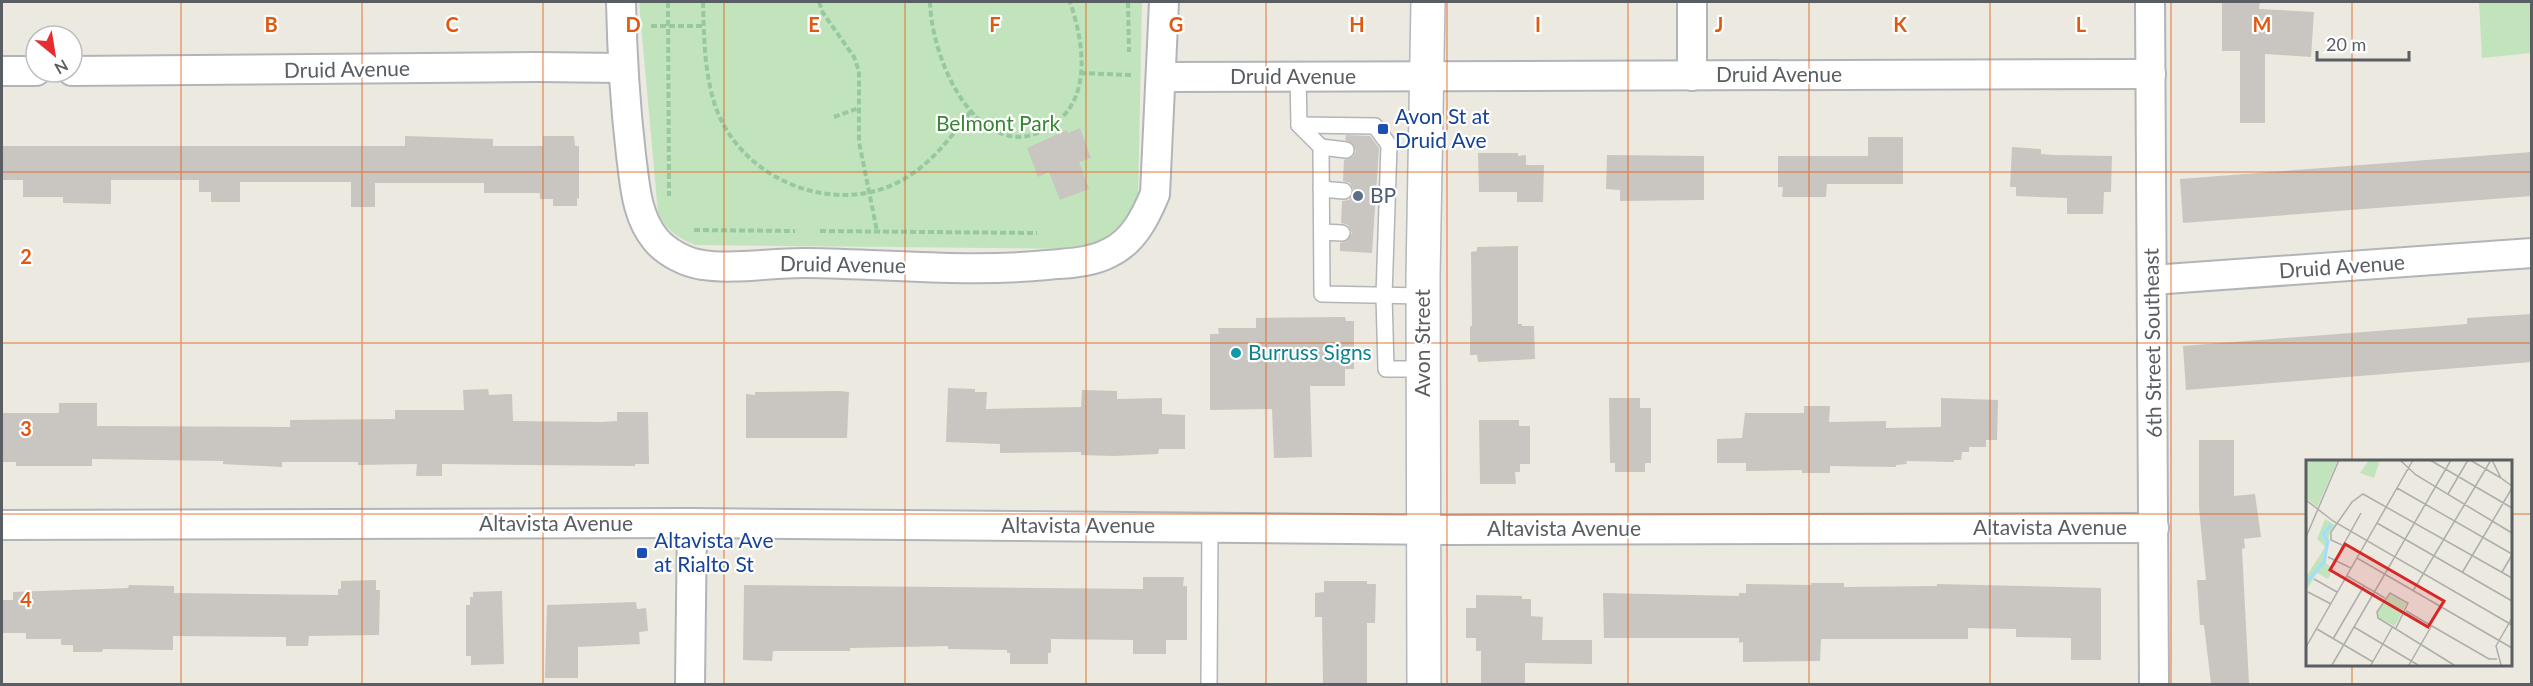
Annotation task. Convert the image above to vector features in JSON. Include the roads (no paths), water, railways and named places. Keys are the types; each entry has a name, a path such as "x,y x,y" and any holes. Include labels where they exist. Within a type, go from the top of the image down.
{"main road":[{"name":"Avon Street","path":"1424,684 1423,296 1428,2"}],"street":[{"name":"Druid Avenue","path":"621,2 622,68 638,204 644,222 657,241 676,256 705,266 805,263 1024,268 1086,261 1110,253 1130,238 1146,218 1155,194 1161,77 2151,74"},
{"path":"1161,77 1164,2"},
{"path":"1692,2 1692,75"},
{"name":"6th Street Southeast","path":"2150,2 2154,684"},
{"name":"Druid Avenue","path":"84,71 622,68"},
{"path":"2,71 24,71"},
{"name":"Druid Avenue","path":"2152,280 2532,253"},
{"path":"690,684 692,523"},
{"name":"Altavista Avenue","path":"2,525 692,523 1210,526 1424,530 2154,528"}],"lane":[{"path":"1298,77 1299,125 1321,147 1346,150"},
{"path":"1299,125 1375,126 1389,145 1384,153 1381,236 1386,369 1423,369"},
{"path":"1321,147 1322,294 1423,296"},
{"path":"1321,189 1344,191"},
{"path":"1322,232 1342,233"},
{"path":"1209,684 1210,526"}],"place":[{"name":"Avon St at Druid Ave","path":"1383,129"},
{"name":"BP","path":"1358,196"},
{"name":"Burruss Signs","path":"1236,353"},
{"name":"Altavista Ave at Rialto St","path":"642,553"}],"park label":[{"name":"Belmont Park","path":"998,124"}]}
